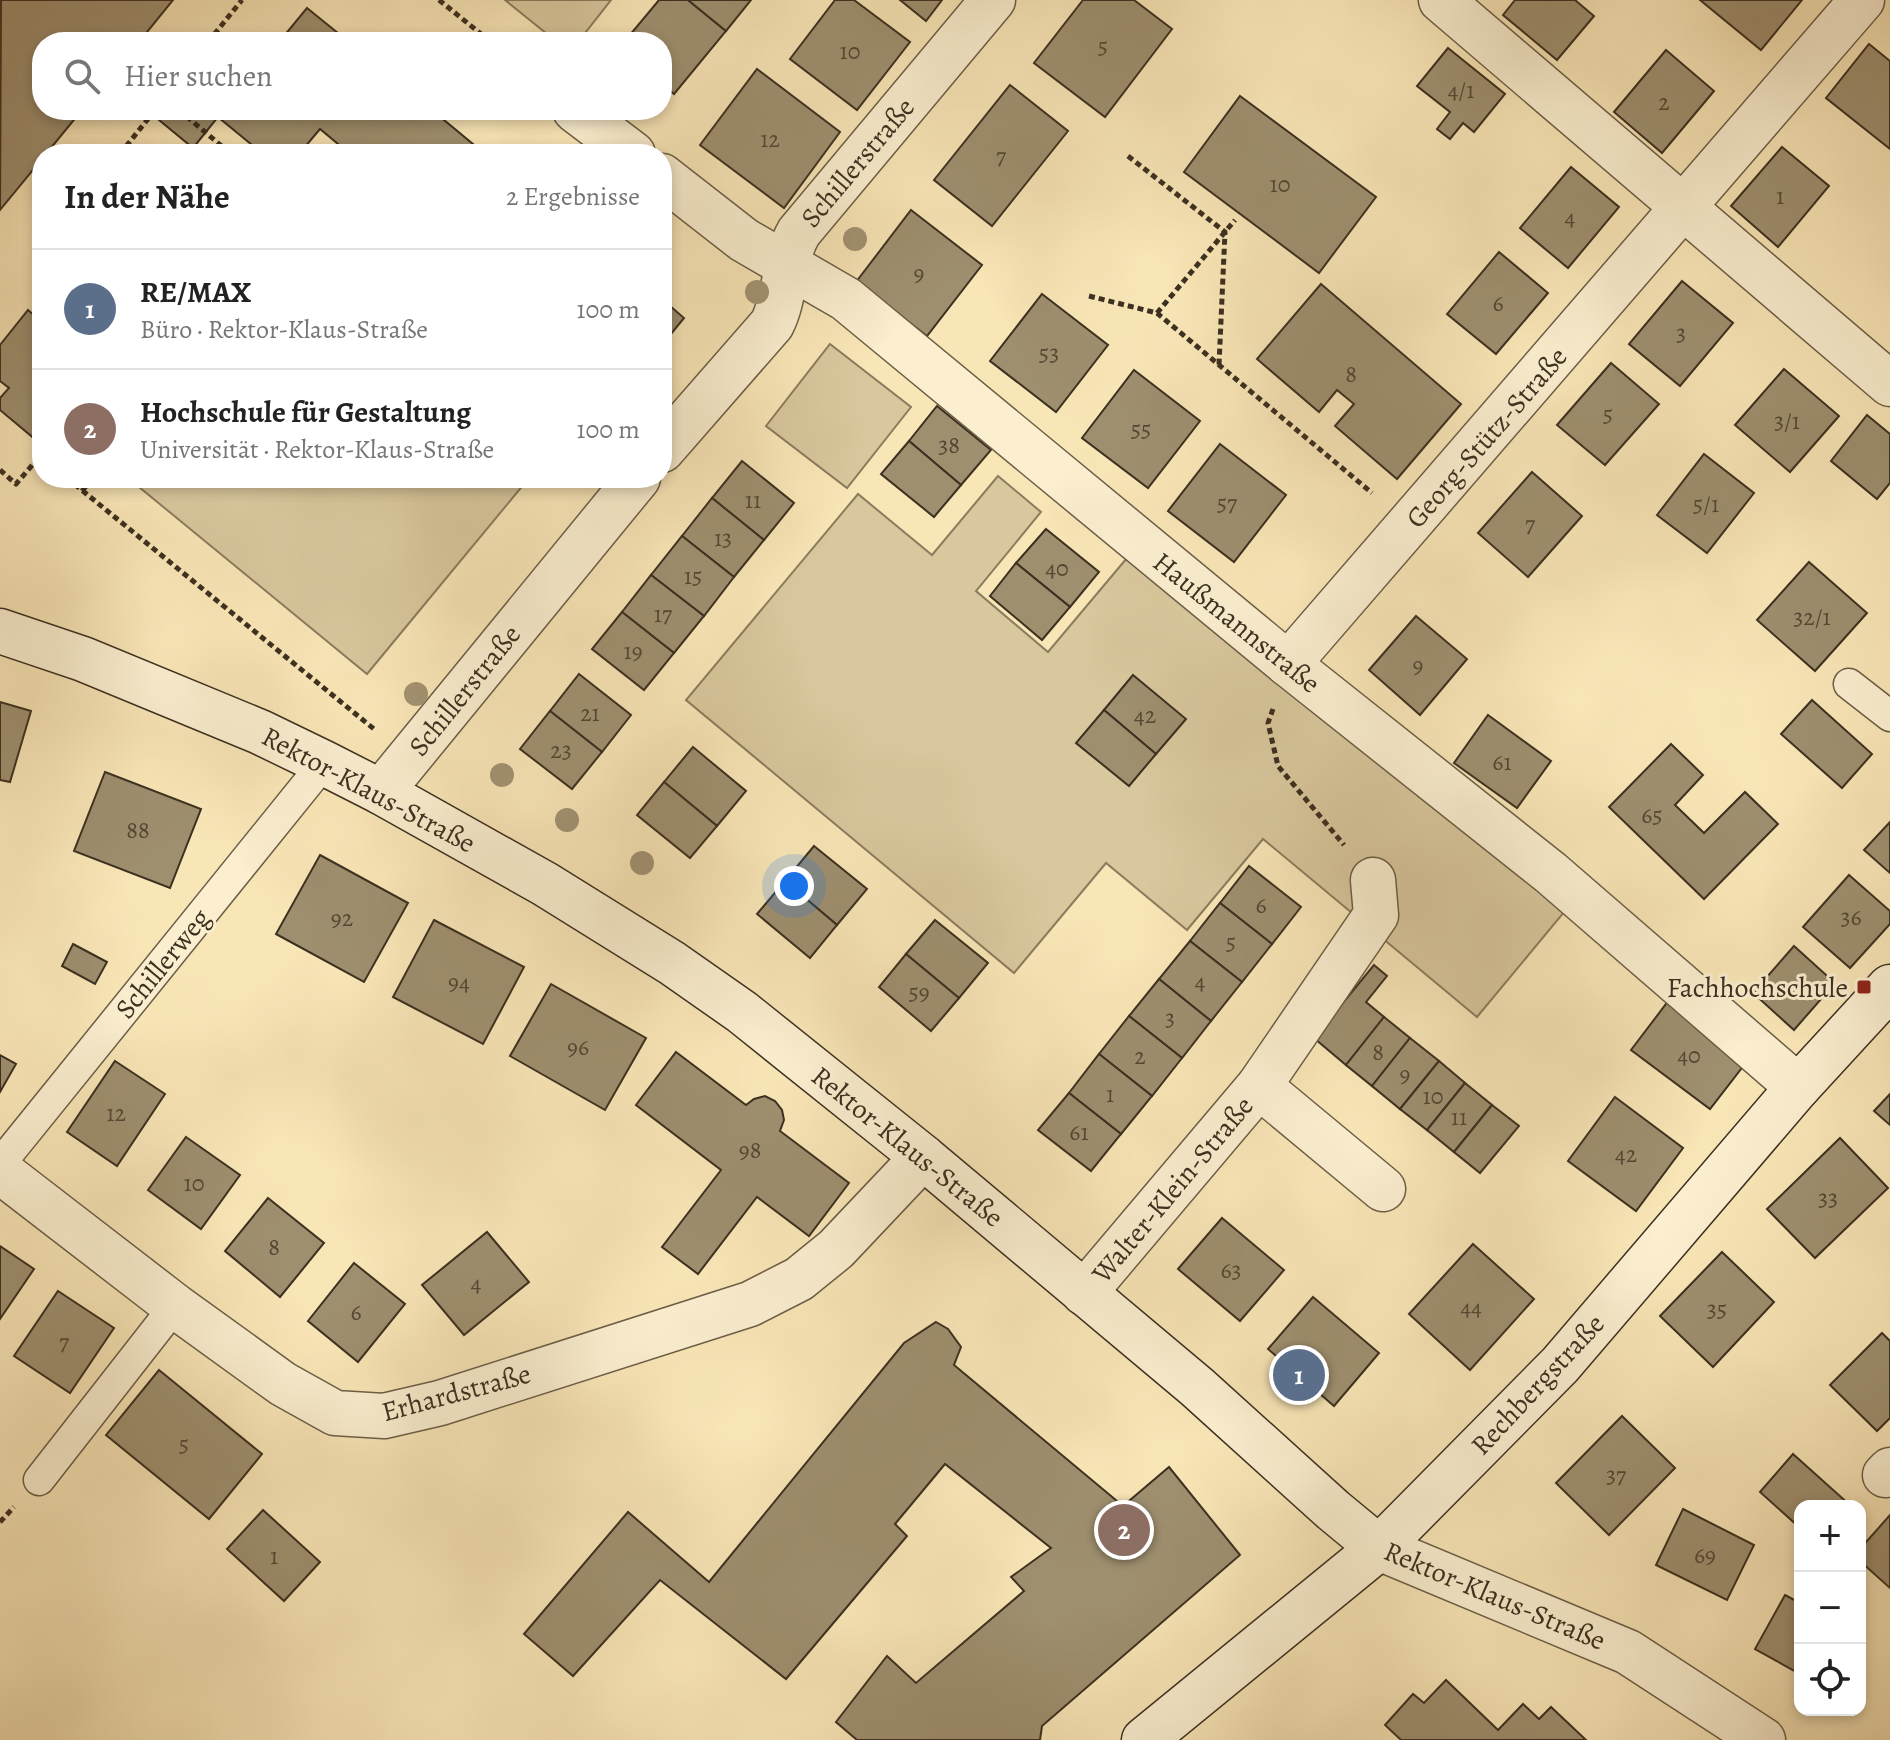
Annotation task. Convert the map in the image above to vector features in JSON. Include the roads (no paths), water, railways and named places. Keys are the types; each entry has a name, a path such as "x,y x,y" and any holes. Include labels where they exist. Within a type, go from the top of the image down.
{"street":[{"name":"Schillerstraße","path":"672,439 772,324 780,309 790,247 799,232 993,0"},
{"path":"1441,0 1890,384"},
{"name":"Georg-Stütz-Straße","path":"1288,664 1862,0"},
{"path":"588,120 620,144"},
{"name":"Haußmannstraße","path":"672,184 744,240 846,299 1288,664 1551,873 1798,1087"},
{"name":"Schillerstraße","path":"381,792 630,488"},
{"name":"Rektor-Klaus-Straße","path":"0,631 128,677 260,732 324,763 545,884 672,963 742,1012 923,1157 1197,1387 1379,1548 1628,1652 1763,1740"},
{"name":"Walter-Klein-Straße","path":"1084,1293 1259,1086 1376,915 1373,880"},
{"name":"Rechbergstraße","path":"1144,1740 1379,1548 1560,1365 1798,1087 1890,987"},
{"name":"Walter-Klein-Straße","path":"1259,1086 1383,1189"},
{"name":"Erhardstraße","path":"0,1171 175,1306 283,1384 335,1413 384,1416 440,1403 750,1304 799,1279 836,1249 923,1157"}],"lane":[{"path":"1849,684 1890,716"},
{"name":"Schillerweg","path":"0,1164 324,763"},
{"path":"39,1480 175,1306"}],"place":[{"name":"Fachhochschule","path":"1864,987"},
{"name":"RE/MAX","path":"1299,1375"},
{"name":"Hochschule für Gestaltung","path":"1124,1530"}]}
